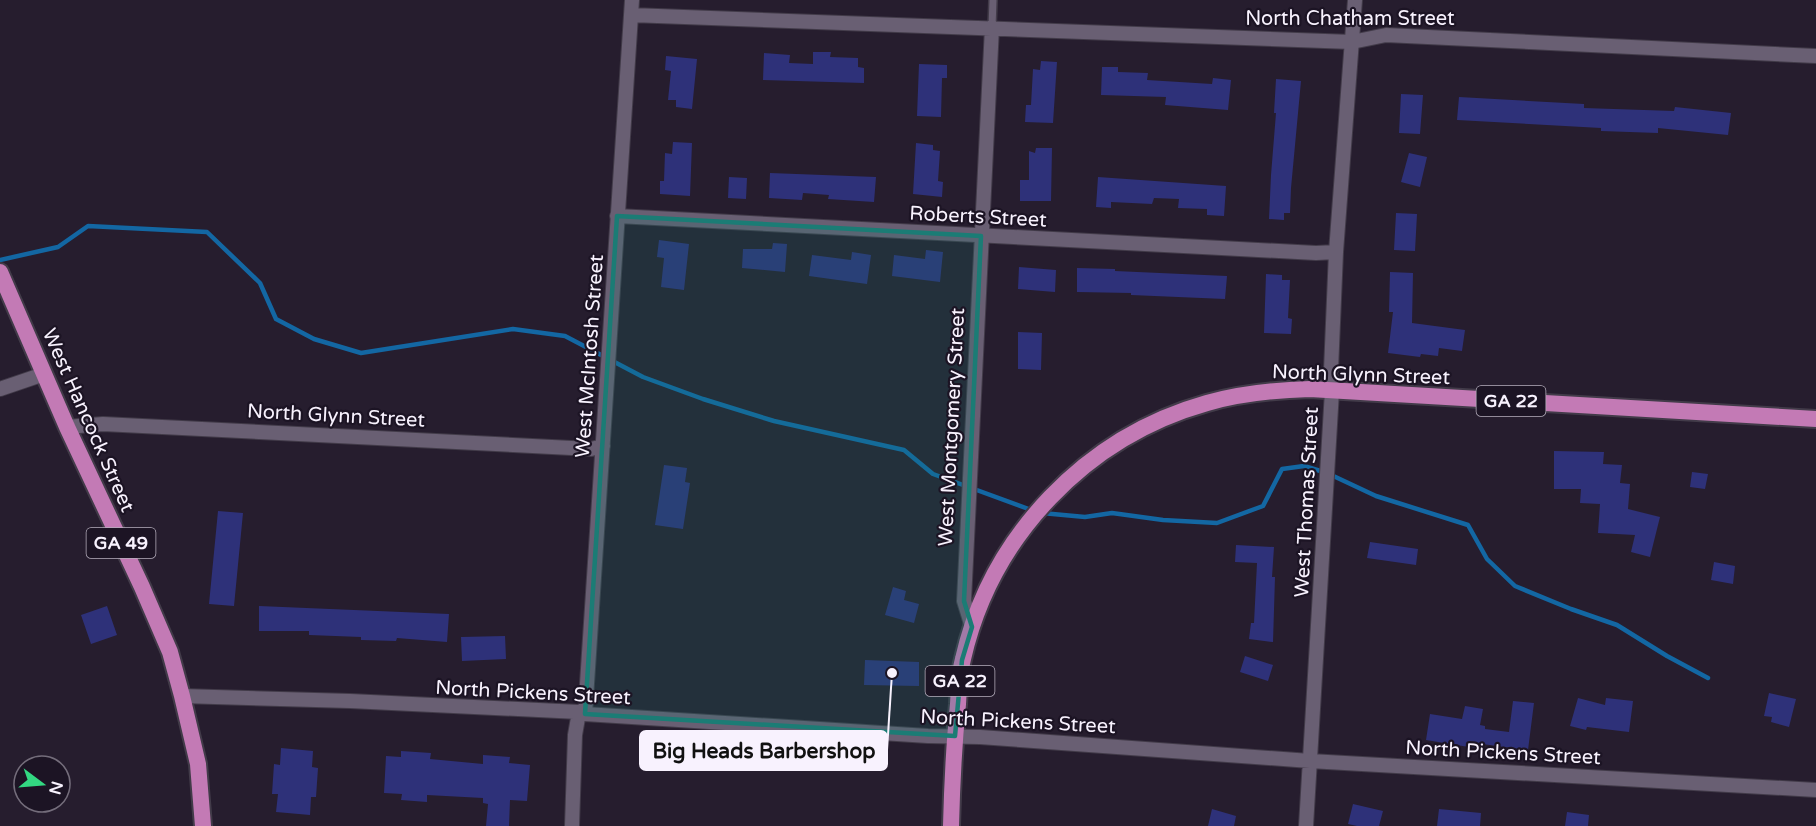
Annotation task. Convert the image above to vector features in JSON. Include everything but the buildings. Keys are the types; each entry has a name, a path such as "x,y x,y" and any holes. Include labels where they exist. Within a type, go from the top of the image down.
{"main road":[{"name":"West Hancock Street","path":"0,272 67,427 170,652 198,764 203,826"},
{"name":"North Glynn Street","path":"972,627 995,571 1020,531 1053,494 1103,451 1151,424 1217,400 1277,390 1332,391 1816,419"},
{"name":"GA 22","path":"951,826 955,736 962,660 972,627"}],"street":[{"name":"West McIntosh Street","path":"572,826 575,735 588,698 632,0"},
{"name":"West Thomas Street","path":"1306,826 1332,391 1336,252 1355,0"},
{"name":"North Chatham Street","path":"631,15 1352,42 1386,34 1816,56"},
{"name":"West Montgomery Street","path":"972,627 964,601 992,27"},
{"name":"Roberts Street","path":"617,216 1316,253 1336,252"},
{"path":"0,389 44,374"},
{"name":"North Glynn Street","path":"67,427 103,424 591,449 603,446"},
{"name":"North Pickens Street","path":"182,696 350,701 582,713 980,737 1310,761 1816,790"}],"lane":[{"path":"992,27 993,0"}],"highlighted area":[{"path":"617,216 981,236 964,601 972,627 962,660 955,736 585,714"}],"waterway":[{"path":"0,260 58,247 88,226 207,232 260,283 276,319 314,339 361,353 513,329 565,336 643,377 703,399 774,421 904,450 933,474 1034,511"},
{"path":"1042,513 1085,517 1112,513 1163,520 1217,523 1263,506 1282,469 1304,466 1327,473 1376,496 1468,525 1487,559 1515,586 1617,625 1708,678"}],"place":[{"name":"Big Heads Barbershop","path":"892,673"}]}
